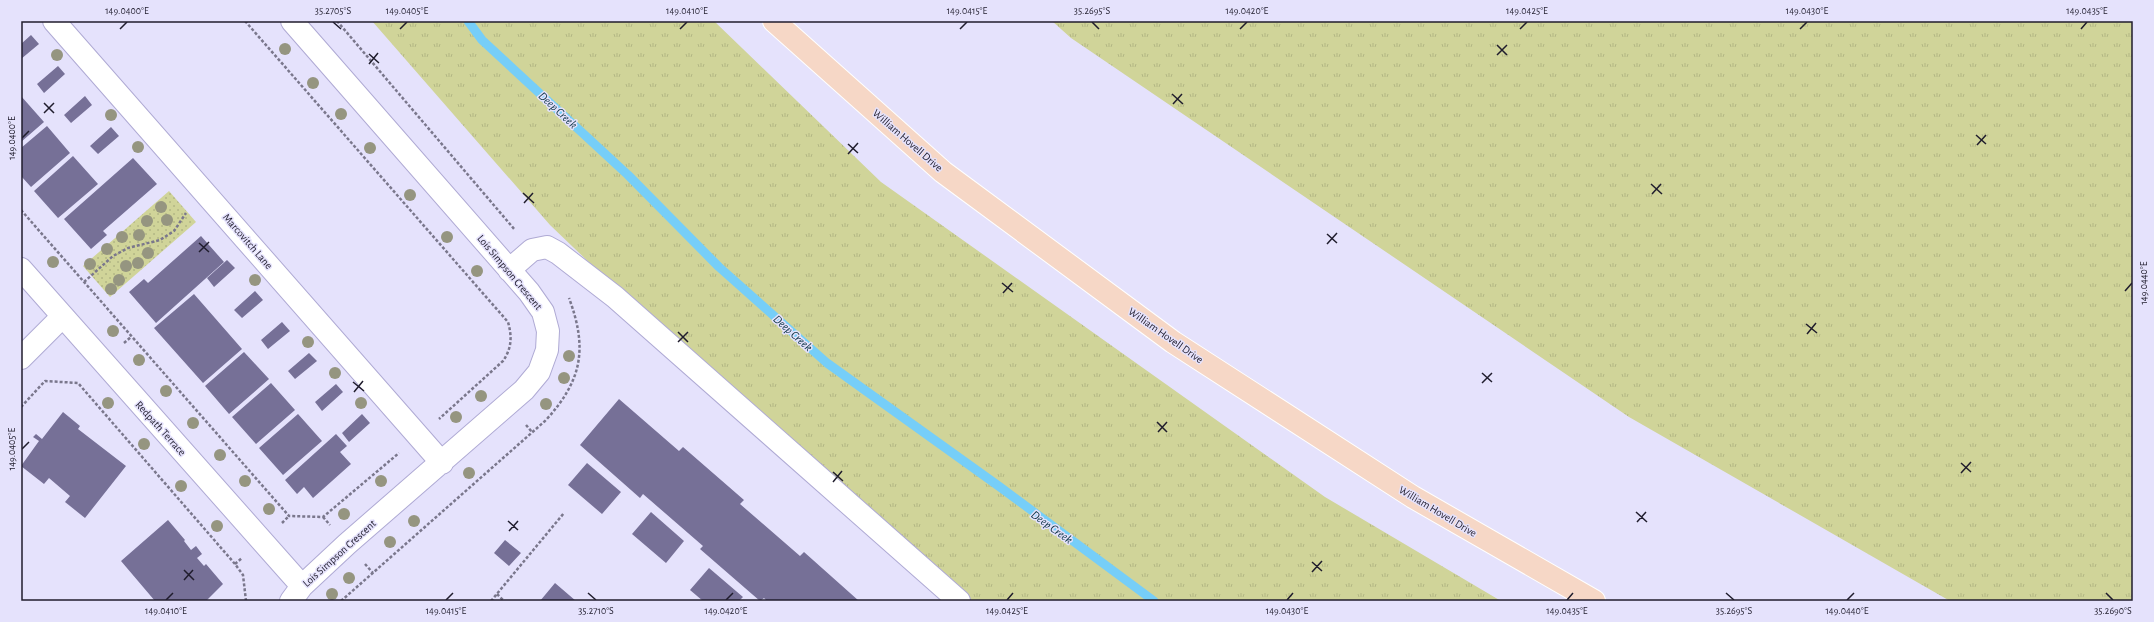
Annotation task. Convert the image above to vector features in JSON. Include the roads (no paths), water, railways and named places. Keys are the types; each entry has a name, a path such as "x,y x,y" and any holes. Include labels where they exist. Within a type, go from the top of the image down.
{"main road":[{"name":"William Hovell Drive","path":"774,21 943,172 1173,342 1413,497 1594,601"}],"street":[{"name":"Marcovitch Lane","path":"54,21 442,463"},
{"name":"Lois Simpson Crescent","path":"292,21 509,270 543,312 548,331 547,350 539,372 524,390 296,593"},
{"path":"509,270 532,250 547,247 558,253 615,297 959,601"},
{"name":"Redpath Terrace","path":"21,269 296,593"},
{"path":"21,358 62,317"}],"waterway":[{"name":"Deep Creek","path":"468,21 482,40 628,175 719,267 827,363 1000,487 1154,601"}]}
